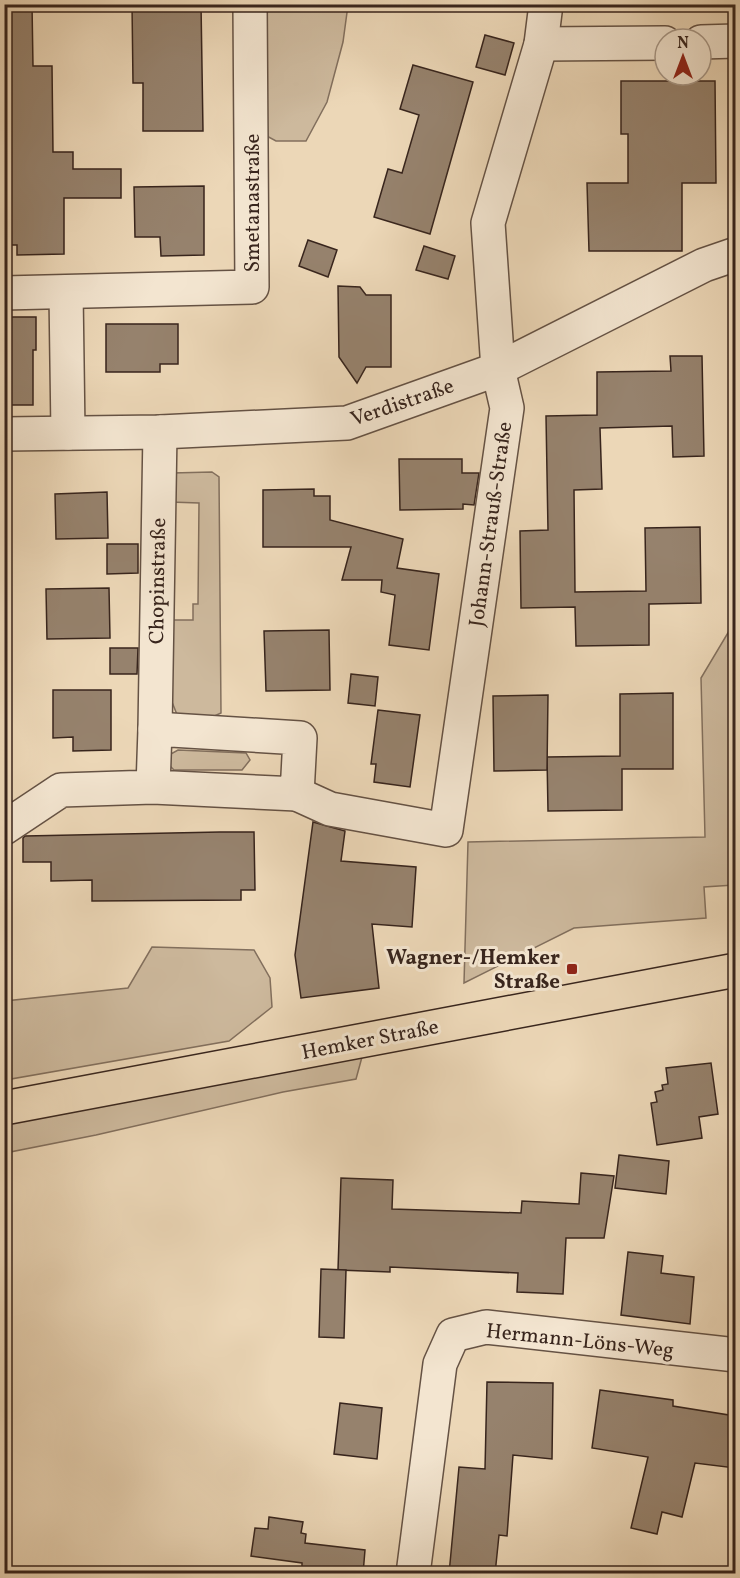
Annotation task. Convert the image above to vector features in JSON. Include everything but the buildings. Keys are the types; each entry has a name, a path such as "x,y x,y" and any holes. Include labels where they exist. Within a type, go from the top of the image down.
{"main road":[{"name":"Hemker Straße","path":"4,1108 735,970"}],"street":[{"name":"Smetanastraße","path":"4,292 252,287 250,4"},
{"name":"Johann-Strauß-Straße","path":"297,794 330,810 446,830 507,408 498,369 488,223 541,44 546,4"},
{"path":"713,42 735,41"},
{"path":"541,44 653,43"},
{"name":"Verdistraße","path":"4,434 160,432 347,423 498,369 704,265 735,255"},
{"path":"66,292 68,433"},
{"name":"Chopinstraße","path":"153,787 160,432"},
{"path":"4,828 61,790 153,787 297,794 300,738 154,729"},
{"name":"Hermann-Löns-Weg","path":"413,1574 440,1365 453,1335 486,1327 735,1355"}],"shaded area":[{"path":"259,5 348,5 343,42 327,102 306,141 276,141 263,134"},
{"path":"212,472 219,477 221,713 208,719 178,717 170,697 169,620 193,620 193,604 198,604 199,503 170,502 172,473"},
{"path":"735,621 735,896 734,885 704,887 706,918 574,928 464,983 468,842 705,837 701,678"},
{"path":"178,750 246,753 250,760 242,770 174,770 168,764 169,755"},
{"path":"152,947 254,950 270,978 272,1007 229,1041 5,1080 5,1001 128,988"},
{"path":"362,1057 356,1079 283,1092 96,1135 5,1153 4,1123"}],"place":[{"name":"Wagner-/Hemker Straße","path":"572,969"}]}
